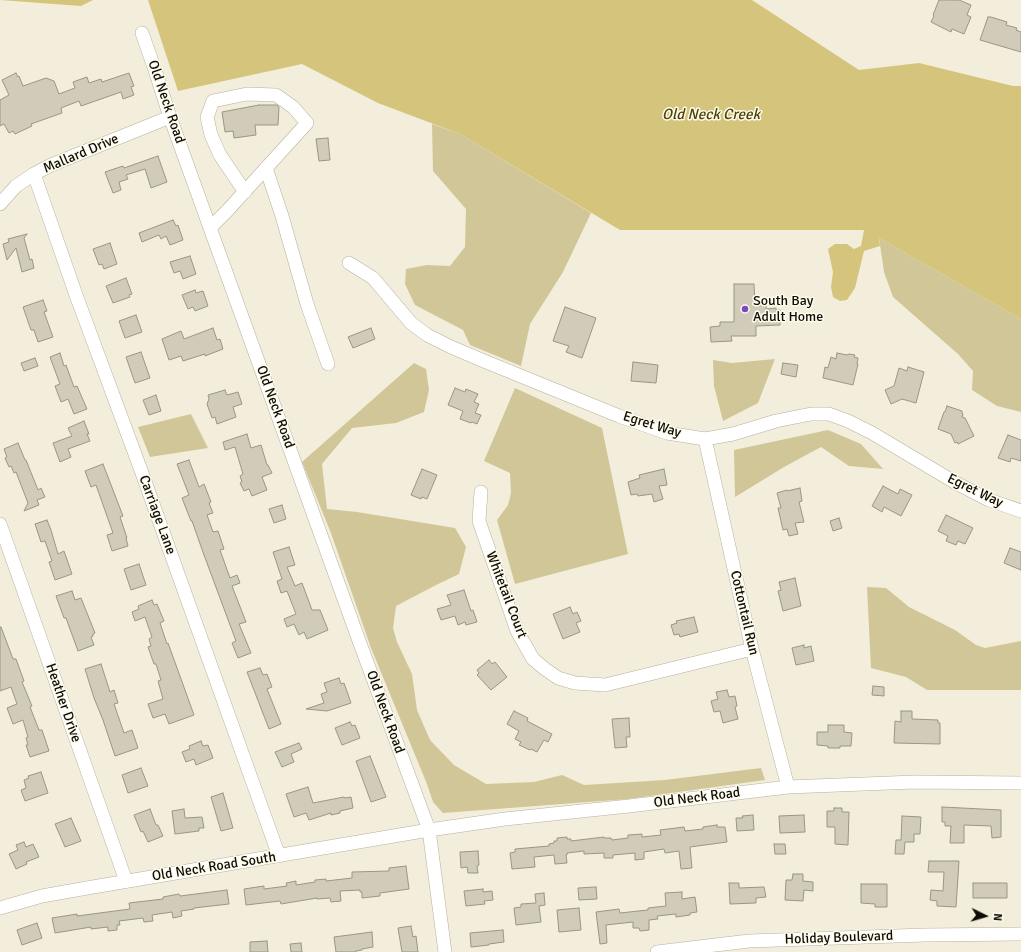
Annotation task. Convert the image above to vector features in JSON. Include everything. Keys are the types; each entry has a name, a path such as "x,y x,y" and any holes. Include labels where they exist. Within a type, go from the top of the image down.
{"street":[{"name":"Old Neck Road","path":"142,33 170,117 429,830 505,819 788,786 916,782 1021,783"},
{"path":"210,228 245,192 307,123 293,107 276,94 247,94 213,101 207,117 211,135 220,156 245,192"},
{"name":"Mallard Drive","path":"0,204 16,186 50,165 170,117"},
{"path":"266,168 282,216 307,304 328,364"},
{"name":"Carriage Lane","path":"34,174 73,289 142,473 279,856"},
{"name":"Egret Way","path":"349,263 373,278 411,323 427,335 451,347 618,416 667,433 705,439 733,434 776,421 811,414 829,414 848,421 872,433 956,483 989,500 1021,511"},
{"name":"Cottontail Run","path":"705,439 752,649 788,786"},
{"name":"Whitetail Court","path":"481,492 479,521 517,631 533,658 558,678 575,684 605,685 752,649"},
{"name":"Heather Drive","path":"0,524 126,881"},
{"path":"429,830 445,952"},
{"name":"Old Neck Road South","path":"0,908 42,896 429,830"},
{"name":"Holiday Boulevard","path":"657,952 749,941 925,935 1021,934"}],"shaded area":[{"path":"432,124 460,134 591,213 563,272 530,324 521,366 470,345 463,330 415,305 405,284 406,269 427,265 450,266 465,247 466,209 433,171"},
{"path":"879,238 1021,319 1021,412 997,406 972,390 973,371 958,354 893,297 884,272"},
{"path":"775,359 758,403 723,421 714,386 713,360 732,363"},
{"path":"414,363 426,369 429,390 424,412 396,423 352,428 322,464 327,509 357,512 455,528 466,547 459,574 396,606 393,628 397,642 412,674 417,710 430,740 454,765 486,784 534,782 562,775 584,785 665,780 761,768 765,780 628,799 443,813 433,802 371,648 331,533 302,462"},
{"path":"515,388 602,428 628,554 515,584 497,520 508,505 511,493 510,473 484,461"},
{"path":"191,414 208,448 150,457 138,427"},
{"path":"828,430 861,444 883,469 849,466 821,447 784,467 735,497 734,450"},
{"path":"867,587 886,588 909,607 955,630 976,645 985,648 1021,641 1021,690 927,690 906,677 871,668"}],"water":[{"path":"0,0 93,0 81,6"},
{"name":"Old Neck Creek","path":"148,0 752,0 859,70 919,63 1013,86 1021,86 1021,319 879,238 880,246 864,251 855,288 847,300 840,301 833,297 831,287 833,272 828,249 835,244 847,244 854,249 861,246 864,230 620,230 460,134 378,103 302,64 178,91"}],"building":[{"path":"939,0 959,0 971,5 967,15 971,17 964,34 952,29 951,32 931,22"},
{"path":"988,17 1007,22 1006,25 1017,28 1016,30 1021,32 1021,52 980,40"},
{"path":"16,73 18,77 19,76 23,86 46,78 54,81 59,94 75,88 73,82 87,77 89,83 101,79 102,82 129,73 134,86 131,87 134,95 123,99 121,92 81,106 79,101 61,108 62,113 31,124 32,126 15,134 13,131 9,133 4,124 0,126 0,100 9,95 2,80"},
{"path":"259,105 277,105 279,107 278,125 255,125 256,135 234,138 233,131 225,132 222,112"},
{"path":"328,138 330,160 319,161 316,139"},
{"path":"158,156 167,182 151,188 145,169 126,175 128,179 119,182 121,190 113,193 105,172 123,166 124,168"},
{"path":"173,220 176,226 178,225 183,240 170,245 166,236 161,239 159,235 142,242 139,233"},
{"path":"27,234 24,238 30,260 32,259 34,268 22,272 16,248 7,260 3,244 9,242 8,239"},
{"path":"110,243 117,264 104,269 102,264 99,265 93,249"},
{"path":"190,256 196,274 183,279 180,271 174,273 170,262"},
{"path":"126,278 132,294 129,295 130,297 113,303 106,286"},
{"name":"South Bay Adult Home","path":"734,284 754,284 755,305 766,305 766,309 776,308 776,310 780,310 780,325 756,326 756,336 731,336 732,341 711,342 710,327 720,326 720,322 734,322"},
{"path":"195,290 196,293 203,291 208,306 195,311 193,307 188,309 182,295"},
{"path":"43,300 47,311 44,312 53,337 38,342 34,330 31,330 23,307"},
{"path":"565,307 596,318 582,358 566,352 569,346 553,341"},
{"path":"136,315 142,332 125,338 119,321"},
{"path":"213,328 217,340 220,339 223,349 205,356 205,354 183,361 181,356 169,360 162,339 181,331 184,339"},
{"path":"371,328 375,339 353,348 348,337"},
{"path":"141,352 150,378 135,383 126,357"},
{"path":"60,353 64,366 66,365 74,387 77,386 87,409 74,414 68,399 61,402 55,386 60,384 50,357"},
{"path":"837,353 855,355 854,357 858,358 853,385 823,378 825,367 828,368 831,357 836,359"},
{"path":"35,358 38,366 24,371 21,363"},
{"path":"633,362 658,365 656,383 631,381"},
{"path":"783,363 798,365 796,377 781,374"},
{"path":"908,367 924,372 916,403 902,399 891,404 885,390 894,386 899,368 907,371"},
{"path":"455,388 465,392 466,389 478,394 474,402 479,404 475,413 481,415 477,424 460,419 463,411 448,405"},
{"path":"225,390 227,395 238,392 242,404 233,407 236,417 217,424 215,417 212,418 207,404 209,399 208,395"},
{"path":"156,395 161,411 149,415 143,400"},
{"path":"947,406 962,411 962,417 965,418 974,436 958,444 957,442 955,443 951,434 938,429"},
{"path":"84,421 90,441 68,449 71,457 60,462 53,443 72,436 68,428"},
{"path":"247,434 251,448 261,445 267,465 272,473 262,477 267,490 252,496 249,489 244,491 240,483 242,482 240,476 243,474 235,447 225,450 223,442"},
{"path":"1008,435 1021,440 1021,461 1011,458 1010,462 998,458"},
{"path":"18,443 38,490 41,488 45,497 37,500 39,505 24,511 28,503 16,472 14,473 11,466 9,467 5,458 7,457 4,449"},
{"path":"189,460 199,487 204,484 211,502 209,503 213,513 207,515 213,532 218,531 224,549 220,550 230,578 237,575 240,583 232,586 246,622 239,624 251,653 238,658 232,643 236,641 192,521 182,498 189,495 177,464"},
{"path":"103,464 123,516 120,517 128,546 112,551 107,535 113,533 96,485 91,487 85,471"},
{"path":"422,469 437,475 427,499 422,497 421,499 411,495"},
{"path":"664,469 667,485 659,486 663,499 654,502 652,494 638,496 637,494 631,495 628,482 640,478 639,475"},
{"path":"883,486 898,494 900,489 912,495 901,516 884,507 882,512 872,506"},
{"path":"800,488 802,501 799,502 804,522 795,523 798,534 789,536 787,529 783,530 778,508 781,508 777,493"},
{"path":"282,505 286,519 274,523 269,509"},
{"path":"946,515 973,528 965,544 958,541 956,545 946,541 948,536 938,531"},
{"path":"839,518 842,528 833,531 830,521"},
{"path":"47,520 58,554 64,551 72,574 55,580 49,562 52,561 45,541 41,542 35,524"},
{"path":"289,547 295,565 287,567 295,586 302,583 312,610 320,610 328,630 307,639 304,632 299,635 294,624 287,627 284,619 296,614 287,591 281,593 277,581 282,579 273,552"},
{"path":"1010,548 1021,552 1021,570 1004,563"},
{"path":"139,564 146,585 131,590 124,569"},
{"path":"795,578 801,606 783,611 778,591 781,590 779,582"},
{"path":"464,590 471,611 473,610 477,622 466,625 465,622 458,625 455,616 441,620 437,609 451,605 447,595"},
{"path":"72,591 75,600 81,598 95,633 91,637 94,645 78,651 56,596"},
{"path":"152,600 154,605 157,604 164,621 160,623 194,715 169,724 165,714 153,718 148,704 163,699 158,681 161,680 156,664 154,664 148,647 151,646 149,639 152,637 145,617 135,621 132,612 139,609 138,606"},
{"path":"570,607 573,614 577,612 581,621 576,623 580,632 563,639 553,614"},
{"path":"694,617 698,632 680,637 679,634 674,635 671,625 677,623 676,621"},
{"path":"0,627 13,659 16,659 24,681 22,682 32,706 30,707 39,730 42,730 49,751 30,757 26,745 28,745 26,738 28,737 23,720 13,724 7,708 17,704 11,687 0,691"},
{"path":"804,645 804,648 811,646 814,661 796,665 792,648"},
{"path":"489,660 492,664 495,662 507,677 491,690 477,675 479,673 477,670"},
{"path":"101,664 110,692 114,690 118,703 114,704 124,733 132,730 138,748 115,756 85,669"},
{"path":"260,668 263,675 267,674 272,687 267,689 281,724 269,729 247,672"},
{"path":"339,678 341,684 344,683 351,703 327,711 306,709 324,703 321,694 327,692 324,683"},
{"path":"873,686 884,687 884,696 872,695"},
{"path":"727,690 729,697 735,696 737,706 735,707 738,719 723,723 720,711 714,712 711,701 718,699 716,692"},
{"path":"514,711 528,718 527,721 552,734 548,742 544,740 537,752 519,745 521,742 515,739 519,731 507,724"},
{"path":"901,711 912,711 912,719 938,720 938,723 940,723 940,744 894,743 895,721 901,722"},
{"path":"629,718 630,737 626,737 627,747 615,748 612,719"},
{"path":"350,722 352,726 355,725 360,738 342,745 335,728"},
{"path":"828,725 844,725 844,732 852,733 851,746 828,748 828,746 817,745 817,732 828,732"},
{"path":"201,741 203,746 208,745 213,758 196,765 194,759 186,762 182,752 190,749 189,746"},
{"path":"299,743 302,749 291,754 294,762 282,767 275,752"},
{"path":"370,756 386,797 371,802 356,761"},
{"path":"141,768 148,786 128,793 122,775"},
{"path":"41,772 48,793 25,801 21,790 26,788 24,780 29,778 28,776"},
{"path":"308,787 313,803 351,797 353,808 340,811 340,813 331,815 331,813 309,820 306,813 294,817 286,794"},
{"path":"223,793 233,828 221,831 211,797"},
{"path":"942,807 1001,810 1001,837 992,838 991,826 964,825 964,843 950,843 951,826 945,826 945,822 942,822"},
{"path":"834,808 842,808 842,812 849,812 848,845 835,844 835,827 827,827 827,811 834,811"},
{"path":"150,809 156,825 158,825 163,836 148,842 143,831 141,832 134,815"},
{"path":"184,809 185,818 202,817 204,828 199,828 199,831 175,834 172,811"},
{"path":"753,815 754,830 737,831 736,818 743,818 742,816"},
{"path":"804,815 805,832 780,833 779,816"},
{"path":"902,816 921,817 920,834 914,834 914,842 905,842 904,854 895,854 896,840 901,840"},
{"path":"71,818 81,841 65,847 55,824"},
{"path":"717,825 717,827 725,827 727,842 690,847 692,868 681,869 679,851 665,853 664,849 644,852 644,859 635,860 635,853 613,855 613,858 604,858 604,853 584,854 584,851 567,853 567,863 555,864 554,855 534,857 535,867 512,869 510,853 515,852 515,849 549,846 549,844 557,841 557,838 567,837 567,839 571,839 571,841 604,837 611,838 612,840 628,838 628,835 642,834 642,837 661,835 660,830 684,827 685,831 703,829 703,827"},
{"path":"24,842 26,847 33,844 39,857 26,862 27,864 16,869 9,854 18,850 16,845"},
{"path":"774,844 785,844 786,854 775,854"},
{"path":"478,851 478,873 468,873 467,867 461,868 460,852"},
{"path":"929,861 959,861 956,907 937,906 937,901 930,900 931,890 943,891 944,872 928,872"},
{"path":"406,866 409,889 380,893 380,896 362,898 362,892 360,892 360,890 340,891 341,901 331,902 330,898 317,898 281,904 280,901 246,905 244,889 264,886 264,889 287,886 286,883 296,881 296,885 315,882 315,880 326,879 326,881 352,878 352,872 389,871 389,868"},
{"path":"793,874 803,874 803,881 813,882 813,891 804,890 803,901 785,900 786,880 792,880"},
{"path":"729,883 739,883 739,888 764,887 766,897 756,898 756,903 730,904"},
{"path":"973,883 1007,883 1007,898 973,898"},
{"path":"861,884 887,884 887,907 875,907 875,904 861,903"},
{"path":"596,887 597,899 579,900 578,888"},
{"path":"483,889 483,892 492,891 493,900 484,901 485,904 466,906 464,891"},
{"path":"227,890 229,904 181,911 182,916 173,918 172,912 152,915 153,921 144,922 143,918 119,921 120,925 117,925 117,930 108,931 108,927 91,929 91,927 55,933 52,918 130,909 129,903 163,899 163,897 179,894 180,896"},
{"path":"682,892 682,899 695,897 697,912 690,913 690,915 676,917 676,914 657,916 658,919 649,920 649,930 640,931 639,928 633,928 633,922 606,925 607,943 600,944 596,912 619,909 620,913 648,910 648,908 666,906 665,893"},
{"path":"544,893 545,905 539,906 541,922 516,925 514,908 521,907 521,904 536,903 535,894"},
{"path":"579,908 581,930 559,932 557,910"},
{"path":"37,923 42,938 22,945 17,930"},
{"path":"411,926 413,937 416,936 418,952 402,952 398,928"},
{"path":"503,930 504,942 471,947 470,933"},
{"path":"372,932 373,947 356,952 336,952 334,937"},
{"path":"267,941 268,952 250,952 250,942"},
{"path":"301,943 302,952 291,952 290,944"}],"place":[{"name":"South Bay Adult Home","path":"745,309"}]}
